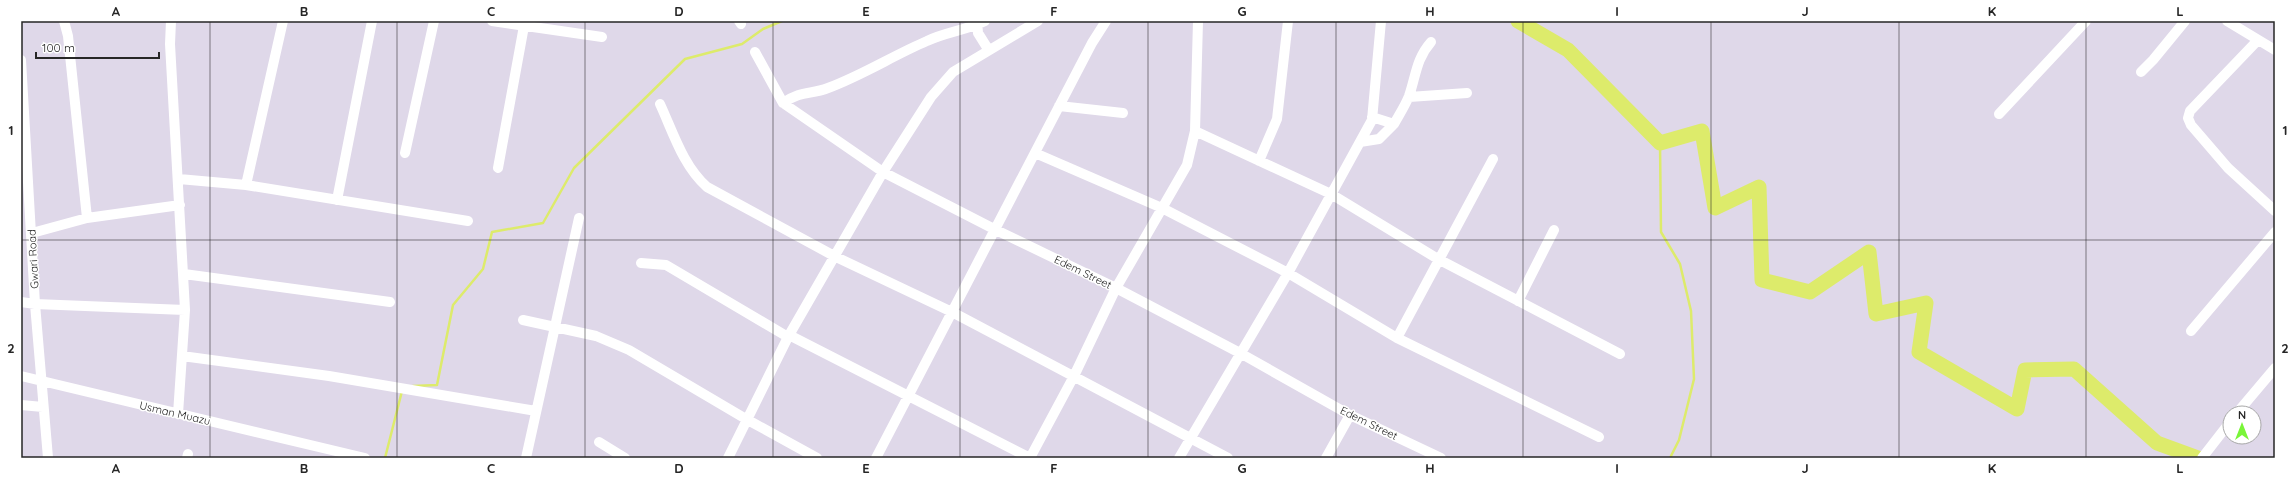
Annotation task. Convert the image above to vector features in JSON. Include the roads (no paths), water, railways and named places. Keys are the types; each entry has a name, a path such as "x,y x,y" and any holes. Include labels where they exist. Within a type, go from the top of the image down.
{"street":[{"path":"64,21 68,36 87,218"},
{"path":"171,21 170,44 186,310 178,414"},
{"path":"246,185 283,21"},
{"path":"337,200 372,21"},
{"path":"405,153 434,21"},
{"path":"492,21 602,37"},
{"path":"728,458 746,419 789,336 836,257 883,172 931,97 953,72 988,49 1038,21"},
{"path":"876,458 1092,43 1106,21"},
{"path":"641,263 666,265 789,336 1030,458 1074,376 1116,288 1187,165 1195,131 1198,21"},
{"path":"1259,161 1277,119 1288,21"},
{"path":"1179,458 1288,274 1360,142 1372,117 1381,21"},
{"path":"1998,114 2086,21"},
{"path":"2140,72 2153,60 2185,21"},
{"path":"2227,21 2275,50"},
{"path":"783,103 795,95 834,85 883,64 928,40 980,22 978,33 988,49"},
{"path":"498,168 524,26"},
{"path":"2258,40 2190,111 2188,118 2191,125 2228,168 2275,211"},
{"path":"1360,142 1379,139 1394,124 1409,97 1415,69 1422,52 1431,42"},
{"name":"Edem Street","path":"755,52 783,103 883,172 996,230 1116,288 1240,353 1350,415 1440,458"},
{"name":"Gwari Road","path":"21,60 25,186 32,233 35,304 48,458"},
{"path":"1409,97 1467,93"},
{"path":"660,104 689,167 697,178 707,187 836,257 952,312 1228,458"},
{"path":"1059,106 1123,113"},
{"path":"1372,117 1394,124"},
{"path":"1195,131 1331,194 1438,259 1620,354"},
{"path":"1035,153 1162,208 1288,274 1397,338 1599,438"},
{"path":"1397,338 1438,259 1493,159"},
{"path":"179,179 246,185 468,221"},
{"path":"32,233 87,218 180,205"},
{"path":"526,458 579,218"},
{"path":"1518,301 1554,230"},
{"path":"2191,331 2275,232"},
{"path":"184,274 390,302"},
{"path":"21,302 35,304 186,310"},
{"path":"523,320 596,336 629,350 746,419 817,458"},
{"path":"182,356 329,376 536,411"},
{"path":"2244,405 2275,368"},
{"name":"Usman Muazu","path":"21,376 178,414 329,448 365,458"},
{"path":"21,405 43,407"},
{"path":"1326,458 1350,415"},
{"path":"2202,457 2222,432"},
{"path":"600,442 624,458"}],"waterway":[{"path":"413,386 437,385 453,305 483,269 492,232 543,223 574,168 685,59 742,44 763,29 782,21"},
{"path":"1518,21 1568,50 1660,143 1702,131 1715,208 1759,187 1762,280 1810,292 1869,252 1876,314 1926,303 1919,352 2017,409 2025,370 2074,369 2157,443 2198,458"},
{"path":"1660,143 1661,232 1680,264 1691,311 1694,379 1679,440 1670,458"},
{"path":"385,458 402,391"}]}
